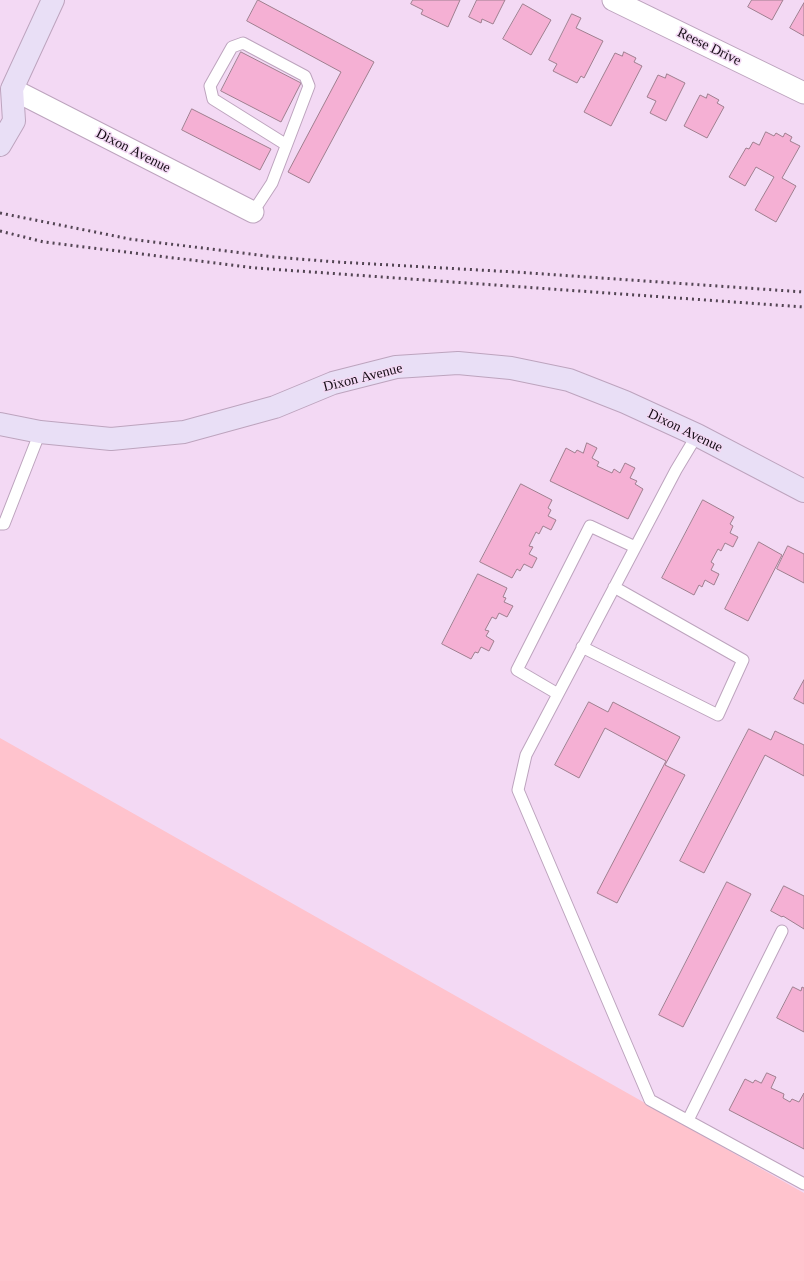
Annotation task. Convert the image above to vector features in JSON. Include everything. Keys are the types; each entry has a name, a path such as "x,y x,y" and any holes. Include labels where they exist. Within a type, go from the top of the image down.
{"street":[{"path":"0,145 14,121 6,92 53,0"},
{"name":"Reese Drive","path":"613,0 804,93"},
{"name":"Dixon Avenue","path":"6,92 253,212"},
{"name":"Dixon Avenue","path":"0,424 40,432 111,439 184,432 275,406 340,382 396,367 458,363 511,368 569,380 625,402 697,435 804,491"}],"lane":[{"path":"253,212 272,183 285,144 309,86 305,76 244,43 232,47 210,86 213,99 285,144"},
{"path":"0,524 4,524 40,432"},
{"path":"697,435 676,470 526,756 518,790 650,1100 804,1184"},
{"path":"558,694 518,670 590,526 635,547"},
{"path":"582,648 718,715 743,660 614,587"},
{"path":"688,1120 782,931"}],"shaded area":[{"path":"0,738 804,1193 804,1281 0,1281"}],"building":[{"path":"258,0 374,62 309,183 288,172 341,72 247,21"},
{"path":"413,0 460,0 448,27 421,14 423,10 411,4"},
{"path":"477,0 505,0 493,24 482,19 481,23 469,17"},
{"path":"752,0 783,0 772,20 748,7"},
{"path":"804,3 804,36 790,28"},
{"path":"523,4 551,20 531,55 503,39"},
{"path":"572,14 581,18 576,28 603,41 584,78 581,76 577,83 553,71 557,64 549,60"},
{"path":"241,52 301,83 281,122 221,91"},
{"path":"624,52 636,58 634,62 642,66 611,126 584,112 615,53 622,56"},
{"path":"667,74 685,83 666,121 650,113 656,101 647,97 658,75 665,78"},
{"path":"708,94 719,100 717,103 724,107 707,138 684,126 700,95 706,98"},
{"path":"192,109 271,149 260,170 182,130"},
{"path":"766,132 774,136 776,133 783,137 785,133 792,137 790,141 800,146 782,178 796,186 776,222 755,210 774,177 756,167 745,186 729,177 746,148 749,149 753,142 759,145"},
{"path":"587,443 597,448 592,458 599,462 597,466 612,473 614,469 620,473 625,463 635,468 630,478 637,481 635,484 643,489 628,519 550,481 566,448 575,453 577,450 583,453"},
{"path":"521,484 552,500 548,508 551,510 548,516 556,520 551,530 543,526 539,534 536,532 529,546 533,547 529,554 537,558 532,568 524,564 520,571 517,569 512,578 480,562"},
{"path":"703,500 734,517 730,524 733,526 730,533 738,537 733,547 725,543 721,551 718,549 711,562 714,564 711,570 719,574 714,585 705,580 702,587 699,585 694,595 662,578"},
{"path":"759,542 782,555 748,621 725,609"},
{"path":"788,546 804,554 804,583 777,569"},
{"path":"478,574 507,588 503,597 506,598 504,602 513,606 507,617 499,613 496,619 492,617 485,630 489,631 486,636 494,641 489,651 481,647 478,653 475,652 471,659 442,644"},
{"path":"804,680 804,704 794,699"},
{"path":"589,702 608,712 613,702 680,737 665,765 685,775 617,903 597,893 666,761 605,728 579,778 555,765"},
{"path":"749,729 771,740 775,731 804,745 804,776 765,755 704,873 680,861"},
{"path":"727,882 751,894 683,1027 659,1015"},
{"path":"784,886 804,896 804,929 783,916 782,917 771,911"},
{"path":"793,987 801,991 802,987 804,988 804,1032 777,1018"},
{"path":"767,1073 776,1077 771,1088 784,1094 783,1098 790,1102 792,1099 799,1102 804,1093 804,1149 729,1110 745,1079 753,1083 755,1080 761,1083"}],"railway":[{"path":"0,213 130,239 274,257 804,292"},
{"path":"0,231 44,242 256,268 804,307"}]}
